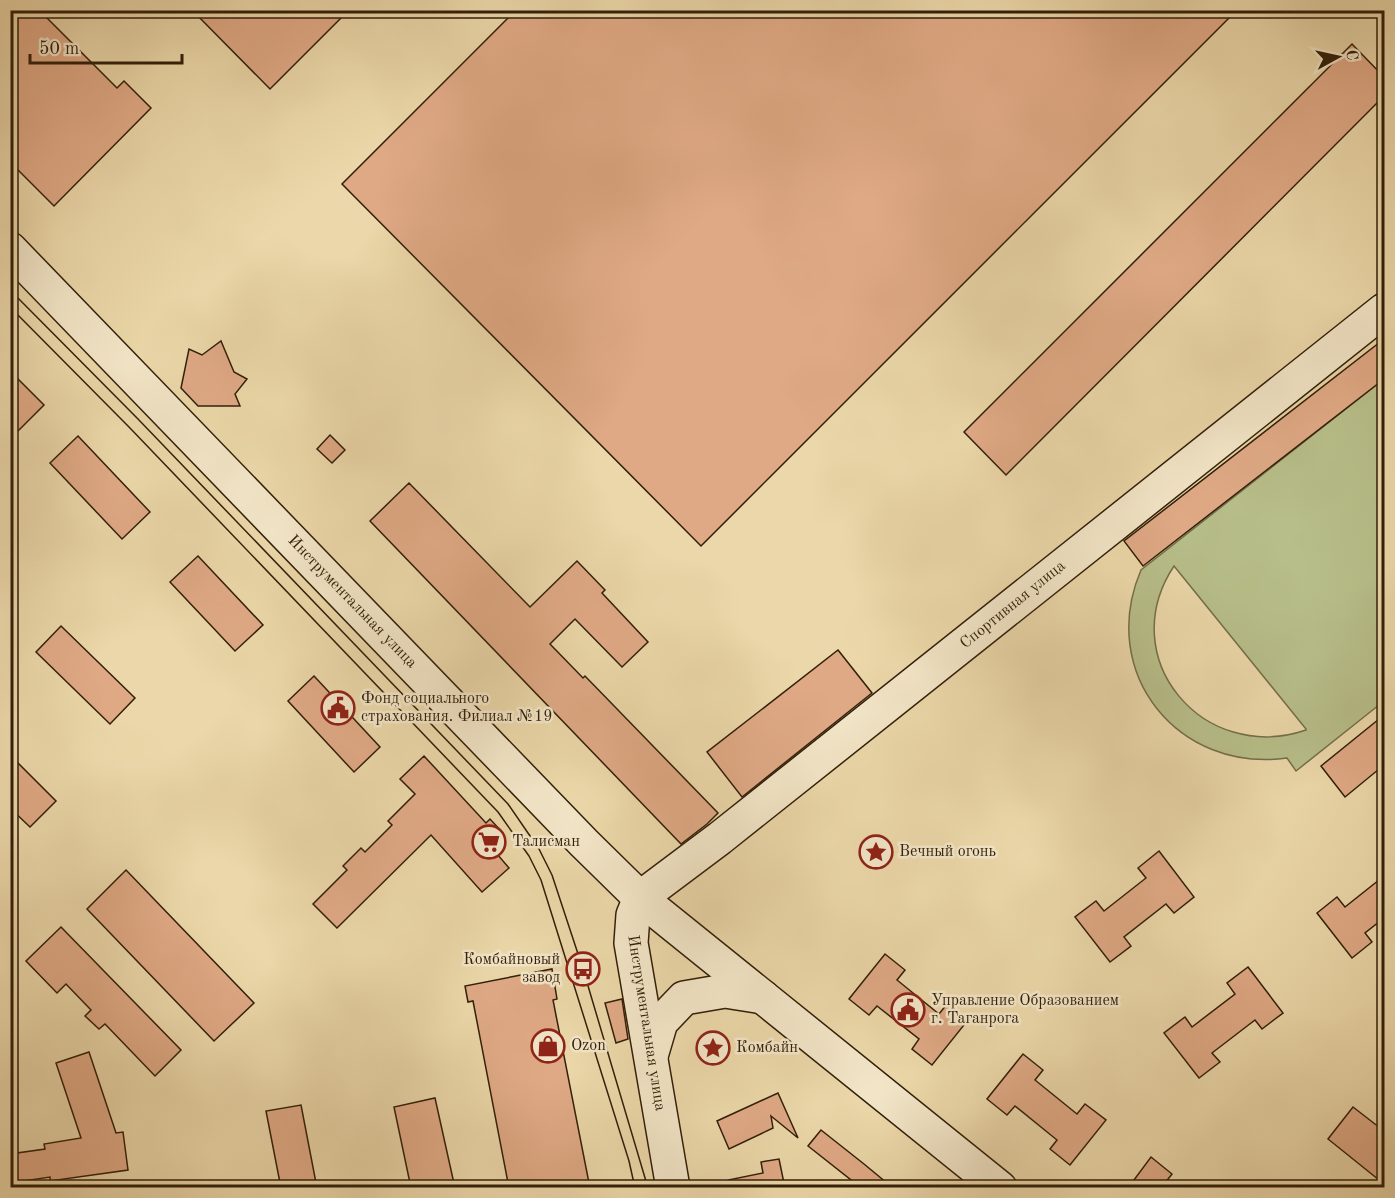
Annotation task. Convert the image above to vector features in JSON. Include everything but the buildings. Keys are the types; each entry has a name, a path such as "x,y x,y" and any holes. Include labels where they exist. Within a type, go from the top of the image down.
{"street":[{"name":"Инструментальная улица","path":"10,249 640,898 633,915 631,943 673,1188"},
{"name":"Спортивная улица","path":"640,898 720,838 1384,310"},
{"path":"640,898 1000,1188"},
{"path":"650,1059 662,1022 684,998 725,991 765,998"}],"green space":[{"path":"1384,379 1384,701 1296,771 1287,758 1248,758 1212,749 1181,732 1157,708 1139,679 1130,645 1130,608 1141,570","holes":["1174,566 1306,729 1268,737 1233,732 1203,718 1178,696 1162,668 1154,635 1158,601"]}],"tram line":[{"path":"10,290 138,419 508,804 539,849 552,875 583,969 648,1188"},
{"path":"10,307 129,427 498,812 529,856 541,880 629,1161 635,1188"}],"place":[{"name":"Фонд социального страхования. Филиал №19","path":"338,708"},
{"name":"Талисман","path":"489,842"},
{"name":"Вечный огонь","path":"876,852"},
{"name":"Комбайновый завод","path":"583,969"},
{"name":"Управление Образованием г. Таганрога","path":"908,1010"},
{"name":"Ozon","path":"548,1046"},
{"name":"Комбайн","path":"713,1048"}]}
